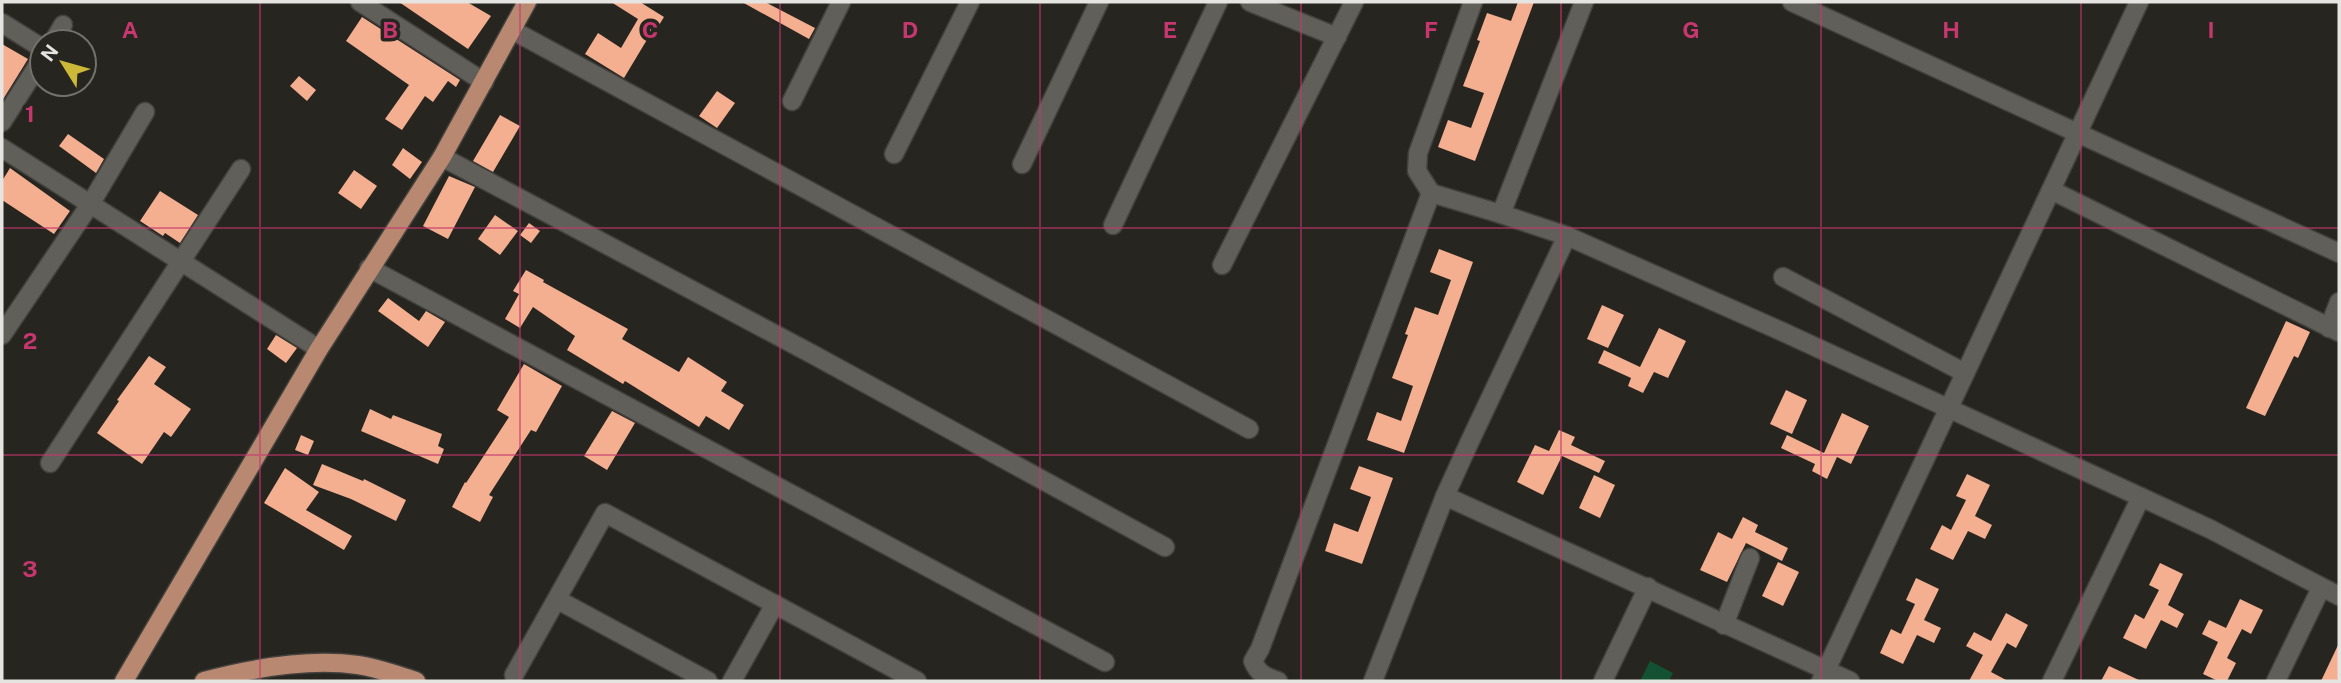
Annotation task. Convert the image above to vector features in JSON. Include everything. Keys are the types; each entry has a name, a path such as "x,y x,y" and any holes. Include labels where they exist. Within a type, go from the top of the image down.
{"main road":[{"path":"124,681 319,349 442,157 527,2"},
{"path":"204,681 266,668 331,663 378,669 415,681"}],"street":[{"path":"360,2 484,82"},
{"path":"792,101 841,2"},
{"path":"894,153 970,2"},
{"path":"1022,164 1099,2"},
{"path":"1112,225 1218,2"},
{"path":"1250,2 1337,37"},
{"path":"1222,265 1354,2"},
{"path":"1474,2 1418,153 1418,171 1431,193 1567,236 2210,529 2339,596"},
{"path":"1501,214 1584,2"},
{"path":"1824,676 2139,2"},
{"path":"1797,3 2339,253"},
{"path":"2,23 28,39"},
{"path":"512,30 1249,429"},
{"path":"2,122 28,81"},
{"path":"2,335 90,203 145,112"},
{"path":"2,148 319,349"},
{"path":"442,157 812,354 1164,547"},
{"path":"50,463 241,169"},
{"path":"2051,190 2334,330 2339,302"},
{"path":"1278,681 1256,670 1253,661 1260,649 1431,193"},
{"path":"1373,681 1446,496 1567,236"},
{"path":"369,268 1105,662"},
{"path":"1783,277 1965,373"},
{"path":"1446,496 1647,587 1824,676 1850,681"},
{"path":"2052,681 2141,498"},
{"path":"514,675 605,513 918,681"},
{"path":"1724,625 1750,558"},
{"path":"1603,681 1647,587"},
{"path":"2276,681 2322,587"},
{"path":"558,600 708,681"},
{"path":"732,681 775,604"}],"green space":[{"path":"1650,661 1673,673 1669,681 1640,681"}],"building":[{"path":"399,2 467,2 491,16 468,49"},
{"path":"611,2 640,2 664,17 656,30 654,28 624,78 585,54 598,33 621,48 638,19"},
{"path":"742,2 765,2 815,28 809,39"},
{"path":"1518,2 1534,2 1475,161 1438,147 1448,120 1471,128 1484,93 1463,86 1487,13 1511,21"},
{"path":"362,17 460,80 456,87 448,81 433,102 425,96 402,130 385,119 409,85 346,41"},
{"path":"2,44 28,59 2,101"},
{"path":"299,76 316,90 307,101 290,86"},
{"path":"717,91 735,103 717,128 699,116"},
{"path":"500,115 520,126 493,172 473,161"},
{"path":"68,134 104,159 96,173 59,146"},
{"path":"403,148 422,162 410,179 392,165"},
{"path":"10,168 70,211 54,234 2,200 2,181"},
{"path":"354,170 377,186 361,209 338,193"},
{"path":"449,176 475,187 448,239 423,226"},
{"path":"160,191 198,215 180,243 140,221"},
{"path":"495,215 518,231 500,255 478,239"},
{"path":"529,223 540,231 531,243 520,235"},
{"path":"1439,249 1473,262 1404,453 1367,440 1377,412 1401,421 1413,386 1392,378 1408,335 1405,334 1415,307 1438,315 1451,280 1430,272"},
{"path":"526,270 628,329 622,339 679,372 688,357 727,382 721,391 744,405 729,430 706,416 699,427 625,381 623,384 567,350 575,336 533,307 520,328 505,319 519,294 513,291"},
{"path":"388,298 419,321 426,311 445,322 428,347 378,311"},
{"path":"1602,305 1624,315 1608,348 1587,339"},
{"path":"2286,321 2310,332 2298,358 2294,356 2265,416 2246,408"},
{"path":"1659,328 1686,341 1668,378 1654,372 1643,393 1628,386 1631,378 1598,363 1604,350 1640,367"},
{"path":"276,335 297,348 286,363 267,349"},
{"path":"149,356 166,367 154,384 191,409 171,437 164,432 142,464 97,433"},
{"path":"524,364 562,386 536,432 531,430 489,495 493,497 480,522 452,507 465,482 509,417 497,410"},
{"path":"1786,390 1807,400 1792,434 1770,424"},
{"path":"370,409 391,419 393,415 442,434 438,446 444,449 438,464 361,431"},
{"path":"612,411 635,423 607,470 584,456"},
{"path":"1842,413 1869,426 1851,464 1837,457 1827,479 1812,471 1815,464 1781,448 1787,435 1824,453"},
{"path":"1559,430 1575,437 1571,445 1605,461 1599,473 1562,456 1543,495 1517,482 1535,445 1549,451"},
{"path":"301,435 314,441 308,455 295,450"},
{"path":"322,464 363,481 364,479 406,500 396,521 351,499 313,485"},
{"path":"1359,466 1393,478 1362,564 1325,551 1334,523 1358,532 1371,497 1350,489"},
{"path":"285,468 319,492 306,510 352,536 344,550 264,503"},
{"path":"1967,474 1990,485 1975,516 1992,525 1985,539 1968,531 1953,560 1930,549 1942,525 1951,530 1966,500 1956,496"},
{"path":"1594,475 1615,485 1600,518 1579,508"},
{"path":"1743,517 1758,525 1755,532 1788,548 1782,561 1746,543 1727,582 1700,570 1718,532 1732,539"},
{"path":"1778,562 1799,572 1783,606 1762,596"},
{"path":"2160,563 2183,574 2168,605 2184,614 2177,628 2161,620 2146,649 2123,638 2135,614 2144,619 2159,590 2149,585"},
{"path":"1916,578 1939,589 1924,620 1941,628 1934,643 1917,635 1903,664 1880,653 1891,629 1901,634 1915,604 1906,600"},
{"path":"2240,599 2263,610 2251,634 2242,629 2227,658 2236,663 2227,681 2218,681 2203,674 2218,642 2202,634 2209,620 2226,628"},
{"path":"2006,613 2028,625 2016,648 2007,643 1991,672 2008,681 1969,681 1983,655 1966,646 1974,632 1991,641"},
{"path":"2339,643 2337,681 2321,681"},
{"path":"2109,666 2141,681 2101,681"}]}
